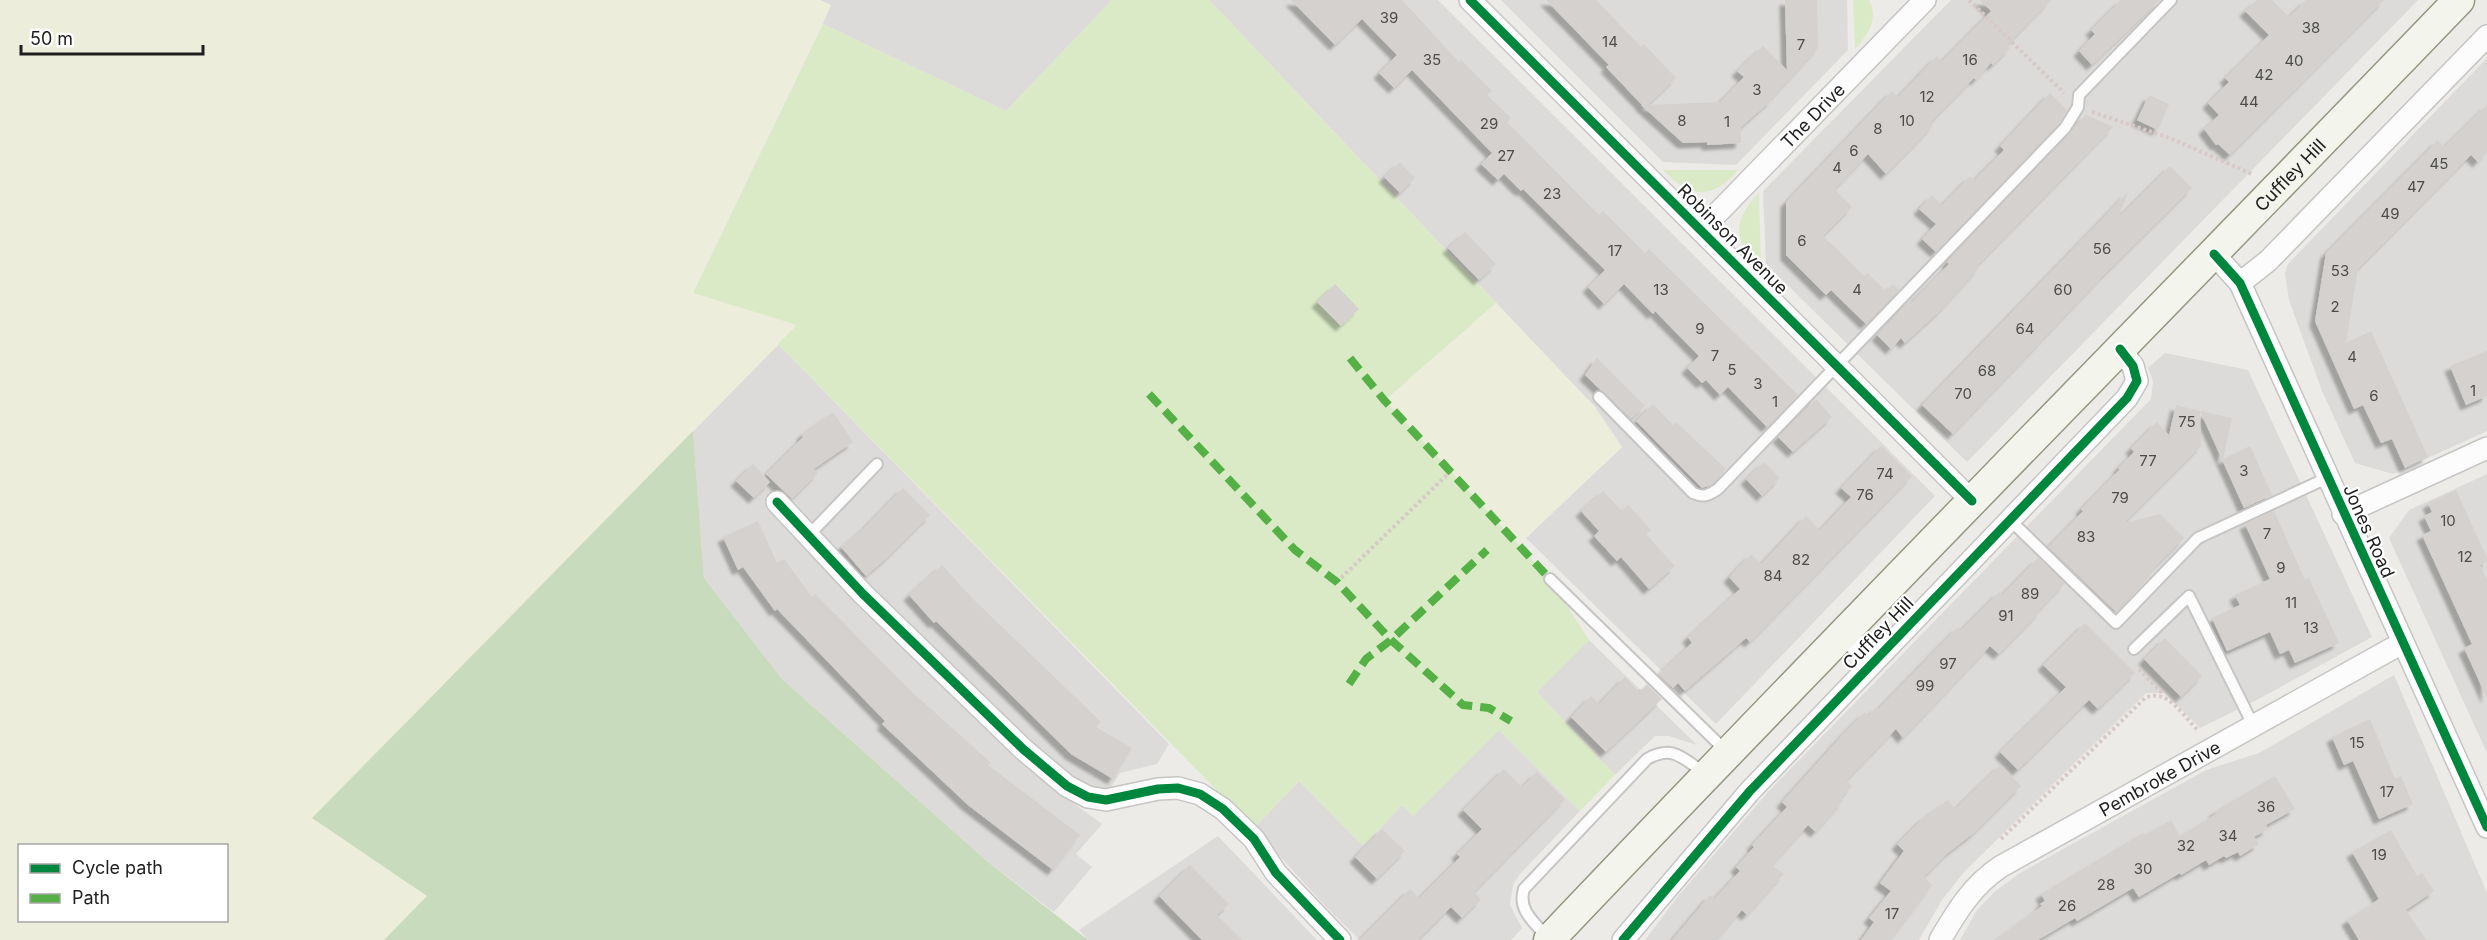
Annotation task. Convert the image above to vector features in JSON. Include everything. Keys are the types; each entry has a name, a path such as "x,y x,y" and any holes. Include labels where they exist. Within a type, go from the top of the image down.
{"main road":[{"name":"Cuffley Hill","path":"1549,940 1727,752 1845,634 2459,0"}],"street":[{"name":"Robinson Avenue","path":"1470,0 1972,501"},
{"name":"The Drive","path":"1701,230 1911,5"},
{"path":"2240,283 2268,261 2487,36"},
{"name":"Jones Road","path":"2214,254 2240,283 2487,827"},
{"name":"Cuffley Hill","path":"1623,940 1750,791 2127,398 2137,381 2133,366 2120,349"},
{"path":"2343,514 2487,448"},
{"path":"777,502 905,635 1023,749 1067,786 1088,797 1106,801 1158,789 1178,788 1200,794 1223,809 1254,839 1276,873 1340,940"},
{"name":"Cuffley Hill","path":"1845,634 1874,662"},
{"name":"Pembroke Drive","path":"1940,940 1966,898 1981,880 2012,859 2402,643"}],"lane":[{"path":"1599,397 1693,493 1708,496 1718,489 2065,128 2078,107 2079,95 2171,0"},
{"path":"808,535 877,464"},
{"path":"2010,520 2116,623 2198,538 2208,531 2327,478"},
{"path":"1550,579 1727,752"},
{"path":"2134,649 2189,596 2254,727"},
{"path":"1549,940 1522,908 1521,898 1524,890 1647,759 1660,752 1674,753 1706,774"}],"path":[{"path":"1969,0 2078,107 2170,138 2255,174"},
{"path":"1337,582 1451,471"},
{"path":"2139,669 2199,731 2208,727"},
{"path":"2012,859 2000,841 2145,698 2152,694 2164,696"}],"shaded area":[{"path":"820,0 1112,0 1006,111 823,24 831,5"},
{"path":"1209,0 1438,0 1935,496 1716,724 1526,538 1622,447 1595,407"},
{"path":"1501,0 1847,0 1848,50 1736,165 1663,162"},
{"path":"1951,0 2418,0 1967,462 1766,264 1763,191"},
{"path":"2487,58 2487,431 2393,474 2355,463 2322,391 2289,300 2285,273 2288,264"},
{"path":"778,344 1169,744 1157,764 1120,773 1108,792 1085,788 1028,740 888,605 820,534 805,548 848,593 1055,790 1102,824 1076,854 1092,867 1054,912 988,862 782,679 704,578 693,431"},
{"path":"2165,353 2248,370 2372,637 2253,702 2200,728 2164,693 2146,693 1964,872 1942,900 1919,940 1645,940 1679,895 1768,792 2151,399 2153,381 2148,368"},
{"path":"2487,474 2487,753 2389,538 2409,510"},
{"path":"1589,640 1697,745 1669,736 1655,736 1615,775 1537,692"},
{"path":"2394,675 2487,893 2487,940 1960,940 1977,910 1994,892 2020,873 2206,770 2259,753"},
{"path":"1499,730 1580,811 1520,874 1513,885 1510,905 1522,928 1511,940 1360,940 1327,908 1254,828 1299,781 1363,846 1402,805 1413,816"},
{"path":"1218,836 1317,940 1088,940 1079,930"}],"green space":[{"path":"0,0 820,0 831,5 693,292 798,325 312,818 428,896 384,940 0,940"},
{"path":"1112,0 1209,0 1496,303 1385,400 1550,579 1589,640 1537,692 1615,775 1580,811 1499,730 1413,816 1402,805 1363,846 1299,781 1254,828 778,344 797,325 693,293 823,24 1006,111"},
{"path":"1853,0 1869,0 1873,14 1868,32 1855,49"},
{"path":"1663,170 1738,170 1719,187 1700,192 1682,186"},
{"path":"1759,193 1761,267 1745,248 1739,230 1744,212"},
{"path":"1496,303 1595,407 1622,447 1526,538 1521,547 1384,400"},
{"path":"693,431 704,578 782,679 988,862 1088,940 384,940 427,896 312,818"}],"building":[{"path":"1291,0 1402,0 1459,62 1461,60 1492,91 1487,95 1511,118 1507,122 1599,215 1603,211 1645,253 1649,249 1798,395 1767,427 1728,387 1720,395 1706,380 1702,383 1687,368 1699,356 1655,311 1653,314 1624,284 1604,304 1588,287 1605,270 1523,189 1521,191 1504,174 1498,180 1481,164 1492,153 1412,70 1394,88 1379,73 1397,55 1362,19 1335,45"},
{"path":"1546,0 1596,0 1641,47 1644,44 1676,78 1648,105 1720,102 1744,77 1737,71 1763,46 1787,70 1785,0 1817,0 1818,48 1772,100 1741,127 1741,143 1707,145 1707,142 1683,143 1641,105 1606,67 1609,65"},
{"path":"1980,0 2051,0 2007,45 2010,48 1993,65 1991,63 1976,80 1974,78 1930,123 1933,126 1886,174 1868,154 1835,189 1852,207 1823,236 1864,276 1867,273 1886,291 1893,284 1899,290 1866,324 1831,290 1826,295 1786,255 1786,202 1892,91 1898,97 1937,56 1942,61 1991,11"},
{"path":"2121,0 2160,0 2092,65 2079,51 2095,34 2091,30"},
{"path":"2257,0 2272,0 2289,17 2306,0 2384,0 2230,155 2218,144 2216,145 2204,129 2219,115 2208,103 2229,82 2225,78 2269,35 2245,11"},
{"path":"2050,93 2067,110 2059,123 1936,252 1922,239 1936,224 1919,209 1932,195 1942,205 1970,176 1974,180 2004,150 2000,146"},
{"path":"2149,95 2169,104 2158,130 2137,120"},
{"path":"2487,105 2487,152 2478,162 2471,155 2358,269 2346,343 2371,331 2428,457 2405,468 2392,439 2381,443 2363,405 2354,409 2315,321 2326,253 2438,140 2444,147"},
{"path":"2086,115 2113,127 1977,266 1979,268 1941,310 1905,343 1901,338 1891,349 1877,335 1949,264 1947,262"},
{"path":"1400,162 1415,178 1400,193 1384,177"},
{"path":"2170,166 2192,188 2102,277 1953,434 1922,405 2128,192 2118,218"},
{"path":"1465,232 1496,264 1479,280 1448,248"},
{"path":"1335,284 1359,309 1341,326 1317,302"},
{"path":"2487,351 2487,396 2466,405 2450,366"},
{"path":"1597,358 1645,406 1631,419 1585,375"},
{"path":"1816,399 1832,417 1793,452 1778,437"},
{"path":"1653,404 1673,425 1676,422 1726,469 1711,485 1702,488 1636,421"},
{"path":"2176,405 2200,411 2201,446 2124,523 2160,514 2184,538 2116,612 2048,547 2120,469 2118,468 2134,452 2131,448 2157,422 2169,435"},
{"path":"2200,411 2232,418 2223,459 2250,446 2272,495 2244,508"},
{"path":"833,412 853,442 814,469 818,473 792,499 766,474 803,437 802,434"},
{"path":"1881,446 1912,476 1750,642 1746,638 1685,691 1678,683 1673,688 1658,674 1692,643 1688,637 1740,589 1729,577 1751,554 1761,564 1806,516 1820,530 1851,497 1841,488"},
{"path":"1764,462 1780,478 1762,496 1746,479"},
{"path":"753,464 770,482 754,498 736,481"},
{"path":"903,488 930,515 866,576 841,547 864,528"},
{"path":"2456,490 2487,558 2487,562 2480,565 2487,580 2487,698 2464,648 2472,644 2422,535 2431,531 2424,516 2432,512 2428,503"},
{"path":"1603,491 1622,511 1628,505 1651,530 1646,534 1675,566 1649,589 1621,557 1617,561 1594,536 1599,531 1581,511"},
{"path":"2274,511 2305,580 2309,578 2339,643 2295,663 2289,650 2280,654 2270,632 2227,651 2212,618 2240,605 2235,595 2270,579 2245,524"},
{"path":"758,521 777,563 784,559 812,597 815,594 912,692 991,763 988,765 1080,835 1053,870 968,805 882,724 885,721 777,609 775,611 743,567 738,570 723,537"},
{"path":"2038,558 2065,583 2039,610 2041,611 1999,654 1990,646 1903,738 1896,729 1846,781 1852,786 1841,798 1843,801 1816,832 1808,825 1772,865 1784,874 1747,915 1742,910 1716,940 1672,940 1710,895 1714,899 1740,871 1736,867 1754,847 1752,845 1787,807 1782,802 1844,733 1865,712 1868,716 1877,707 1878,709 1958,627 1961,630 1999,592 2002,595"},
{"path":"942,565 972,598 1101,722 1096,727 1132,748 1113,779 1071,754 936,621 934,623 909,595"},
{"path":"2085,623 2135,673 2098,709 2089,700 2018,770 2000,752 2066,687 2043,665"},
{"path":"2165,638 2202,676 2181,697 2144,659"},
{"path":"1625,677 1639,692 1647,684 1662,699 1606,752 1571,717 1591,696 1599,704"},
{"path":"2370,719 2395,779 2401,776 2413,804 2379,819 2353,761 2344,765 2332,737"},
{"path":"2000,765 2021,786 1974,833 1948,853 1924,877 1932,885 1891,940 1861,940 1874,922 1869,918 1891,891 1880,883 1904,851 1897,844 1923,818 1948,800 1955,809"},
{"path":"1504,769 1522,787 1537,772 1565,799 1474,892 1481,899 1462,918 1451,907 1418,940 1359,940 1410,889 1419,898 1460,857 1457,854 1482,829 1463,810"},
{"path":"2275,776 2295,809 2266,825 2268,829 2254,837 2259,844 2240,856 2238,852 2226,858 2224,856 2209,865 2206,860 2139,897 2133,888 2077,921 2075,918 2038,940 1995,940 2042,906 2040,904 2045,901 2041,894 2143,833 2145,835 2171,820 2180,836 2216,814 2214,812"},
{"path":"1382,829 1405,851 1377,879 1355,857"},
{"path":"2391,830 2417,876 2422,873 2434,891 2406,910 2426,940 2359,940 2347,920 2379,899 2352,852"},
{"path":"1190,865 1229,904 1217,915 1242,940 1202,940 1159,896"}],"marked path":[{"path":"1350,358 1384,400 1550,579"},
{"path":"1149,394 1295,550 1337,582 1391,640 1463,705 1489,708 1511,721"},
{"path":"1349,684 1366,659 1391,640 1487,550"}],"cycle path":[{"path":"1470,0 1972,501"},
{"path":"2214,254 2240,283 2487,827"},
{"path":"1623,940 1750,791 2127,398 2137,381 2133,366 2120,349"},
{"path":"777,502 863,594 1023,749 1067,786 1088,797 1106,800 1158,789 1178,788 1200,794 1223,809 1254,839 1276,873 1340,940"}]}
